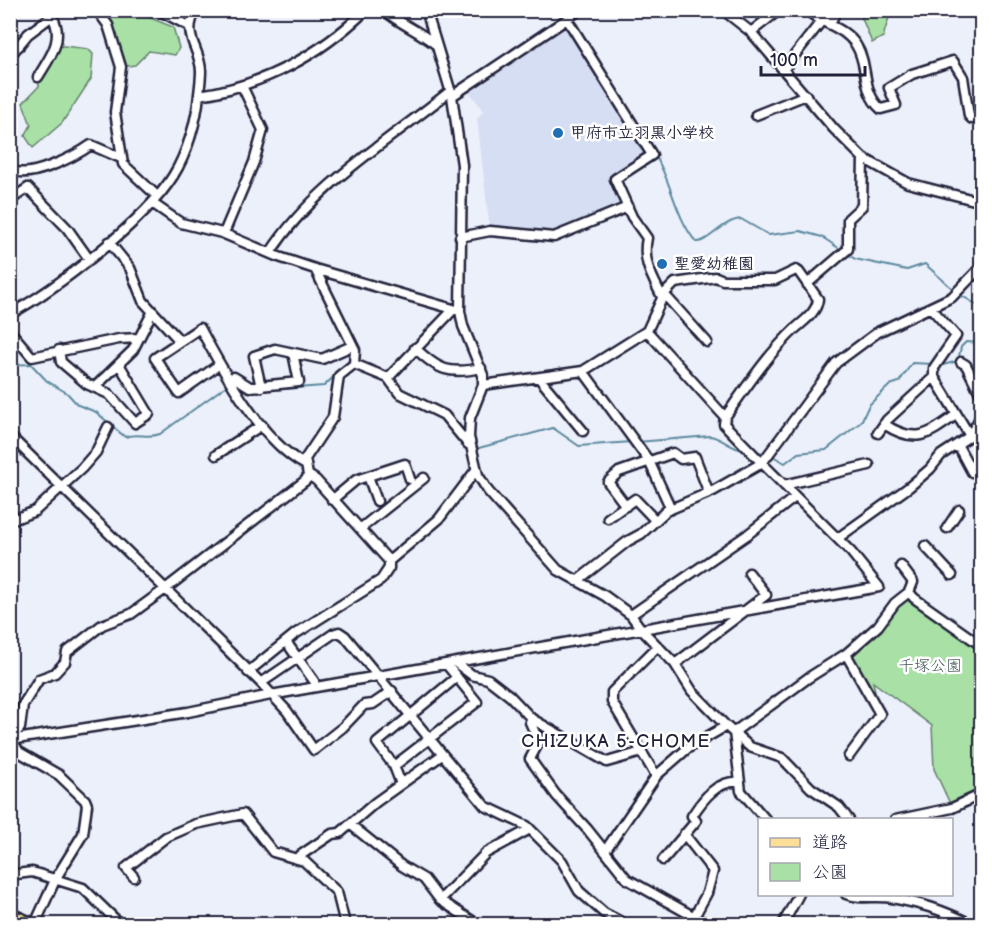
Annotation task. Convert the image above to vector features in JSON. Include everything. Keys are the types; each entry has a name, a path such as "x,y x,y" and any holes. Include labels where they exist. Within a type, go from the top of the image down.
{"main road":[{"path":"10,914 34,924"}],"street":[{"path":"97,10 108,25 121,67 115,112 123,164 180,223 224,233 270,254 456,311"},
{"path":"158,10 189,26"},
{"path":"10,314 45,293 109,242 155,199 179,165 197,113 199,95 201,70 189,36 189,26 196,10"},
{"path":"199,95 243,87 317,52 366,10"},
{"path":"384,10 403,24 417,29 436,44"},
{"path":"426,10 451,94 462,165 456,311 481,368 483,385 470,418 471,447 476,470 488,491 552,566 604,596 631,615 657,647 675,664 692,692 726,726 750,747 782,758 812,788 839,807 848,818"},
{"path":"270,254 313,200 333,181 451,94 579,10"},
{"path":"723,10 751,32 863,158 909,183 981,202"},
{"path":"751,32 779,10"},
{"path":"808,10 814,17 846,33 856,44 869,91 881,109 886,110 896,105 889,88 912,74 953,61 963,77 969,116 972,119 981,114"},
{"path":"783,69 837,10"},
{"path":"10,56 50,13 58,35 56,45 38,77"},
{"path":"567,19 652,155 615,179 628,207 647,238 645,262 663,296 707,342"},
{"path":"10,39 19,46"},
{"path":"224,233 254,162 263,130 243,87"},
{"path":"756,115 806,95"},
{"path":"10,168 21,173 43,170 78,154 91,145 121,158"},
{"path":"807,284 845,252 848,219 862,206 863,158"},
{"path":"10,200 28,188 67,228 89,259"},
{"path":"460,237 490,231 554,237 628,207"},
{"path":"109,242 130,268 143,301 180,341"},
{"path":"577,581 671,509 709,493 762,463 836,363 878,332 931,308 957,292 981,266"},
{"path":"248,672 287,643 295,634 381,580 389,568 389,561 308,475 304,464 333,417 339,376 354,364 356,356 315,269"},
{"path":"11,739 188,712 271,695 879,587 838,538 724,424 725,417 746,385 782,341 814,310 818,299 796,270 775,280 723,280 716,277 675,283 663,296 647,331 583,372 483,385"},
{"path":"878,433 936,369 956,336 931,308"},
{"path":"388,378 415,348 456,311"},
{"path":"96,386 133,350 153,313"},
{"path":"219,364 179,393 155,358 200,328 219,364 262,425 295,459 304,464"},
{"path":"10,331 32,357 119,339 139,338"},
{"path":"647,331 725,417"},
{"path":"261,387 254,356 275,349 321,359 352,346"},
{"path":"415,348 435,368 463,372 481,368"},
{"path":"59,350 61,362 87,384 110,394 135,423 149,414 119,364"},
{"path":"228,378 234,377 250,387 299,382 293,353"},
{"path":"960,362 966,365 981,397"},
{"path":"354,364 388,378 399,393 444,415 471,447"},
{"path":"936,369 956,415 970,436"},
{"path":"583,372 649,461 671,509"},
{"path":"539,378 583,431"},
{"path":"838,538 909,487 930,469 941,455 970,436 981,414"},
{"path":"884,424 904,434 928,434 956,415"},
{"path":"216,455 262,425"},
{"path":"10,521 35,511 96,452 108,427"},
{"path":"10,436 261,683 291,717 314,750 343,727 364,705 373,704 392,691"},
{"path":"958,446 972,472"},
{"path":"626,506 608,482 619,472 673,453 681,459 695,457 709,493"},
{"path":"332,500 356,480 405,464 410,479"},
{"path":"784,485 869,465"},
{"path":"389,561 439,519 476,470"},
{"path":"11,739 20,728 23,705 39,680 55,673 65,662 67,652 102,625 131,614 164,590 296,489 308,475"},
{"path":"368,476 377,501"},
{"path":"360,528 424,478"},
{"path":"631,615 747,535 795,497"},
{"path":"608,518 635,499 655,520"},
{"path":"947,528 959,510"},
{"path":"925,546 952,575"},
{"path":"734,732 808,678 846,654 878,626 895,603 909,591 913,582 901,566"},
{"path":"675,664 766,595 749,573"},
{"path":"909,591 981,646"},
{"path":"261,683 339,632 381,676 485,806 530,829 562,861 579,891 604,913 625,924"},
{"path":"287,643 314,681"},
{"path":"656,776 612,702 612,692 657,647"},
{"path":"846,654 880,714 849,756"},
{"path":"394,766 477,702 457,677 452,664"},
{"path":"452,664 472,675 488,679 510,696 532,719 607,762 642,752"},
{"path":"401,784 394,766 377,743 457,677"},
{"path":"532,719 530,722 539,742 530,759 556,795 633,883 706,924"},
{"path":"605,851 656,776 688,748 726,726"},
{"path":"734,732 741,790 765,818"},
{"path":"11,739 19,752 59,775 85,800 87,805 83,834 56,879 34,924"},
{"path":"298,857 332,834 340,833 401,784 442,755"},
{"path":"663,860 696,822 692,816 706,793 734,782 740,782"},
{"path":"900,818 952,808 981,794"},
{"path":"134,876 126,868 166,837 196,824 239,813 243,814 273,852 298,857 337,892 345,924"},
{"path":"351,825 402,866 424,879 440,900 477,924"},
{"path":"440,900 486,853 530,829"},
{"path":"684,834 713,871 707,893 694,917"},
{"path":"17,874 32,872 83,888 120,924"},
{"path":"783,924 798,896"},
{"path":"850,896 890,898 944,910 971,924"}],"shaded area":[{"name":"甲府市立羽黒小学校","path":"567,19 652,155 615,179 628,207 554,237 490,231 477,119 483,111 465,85"}],"green space":[{"path":"97,11 133,11 173,27 179,48 175,55 149,51 135,65 121,67 108,25"},
{"path":"859,11 891,11 883,37 872,43"},
{"path":"56,45 88,49 93,54 91,79 62,123 33,148 25,136 31,125 23,103 39,86 38,77"},
{"name":"千塚公園","path":"914,598 981,646 981,794 952,808 934,769 932,726 873,682 880,714 846,654 895,603"}],"waterway":[{"path":"573,19 615,88"},
{"path":"655,155 683,221 696,242 700,242 728,223 741,219 769,235 800,231 822,237 855,259 907,270 925,264 954,290"},
{"path":"959,294 982,308"},
{"path":"939,366 958,361 961,347 966,342 982,343"},
{"path":"755,451 771,455 785,463 798,453 826,450 861,422 869,405 890,385 899,382 912,363 934,364"},
{"path":"10,365 31,364 47,381 67,393 78,405 96,412 125,437 160,434 230,383"},
{"path":"254,391 324,386 347,364"},
{"path":"416,397 443,410"},
{"path":"456,423 466,434"},
{"path":"475,449 553,428 579,446 631,442"},
{"path":"637,442 710,436 744,450"}],"place":[{"name":"甲府市立羽黒小学校","path":"558,133"},
{"name":"聖愛幼稚園","path":"662,264"}],"district":[{"name":"CHIZUKA 5-CHOME","path":"616,741"}]}
